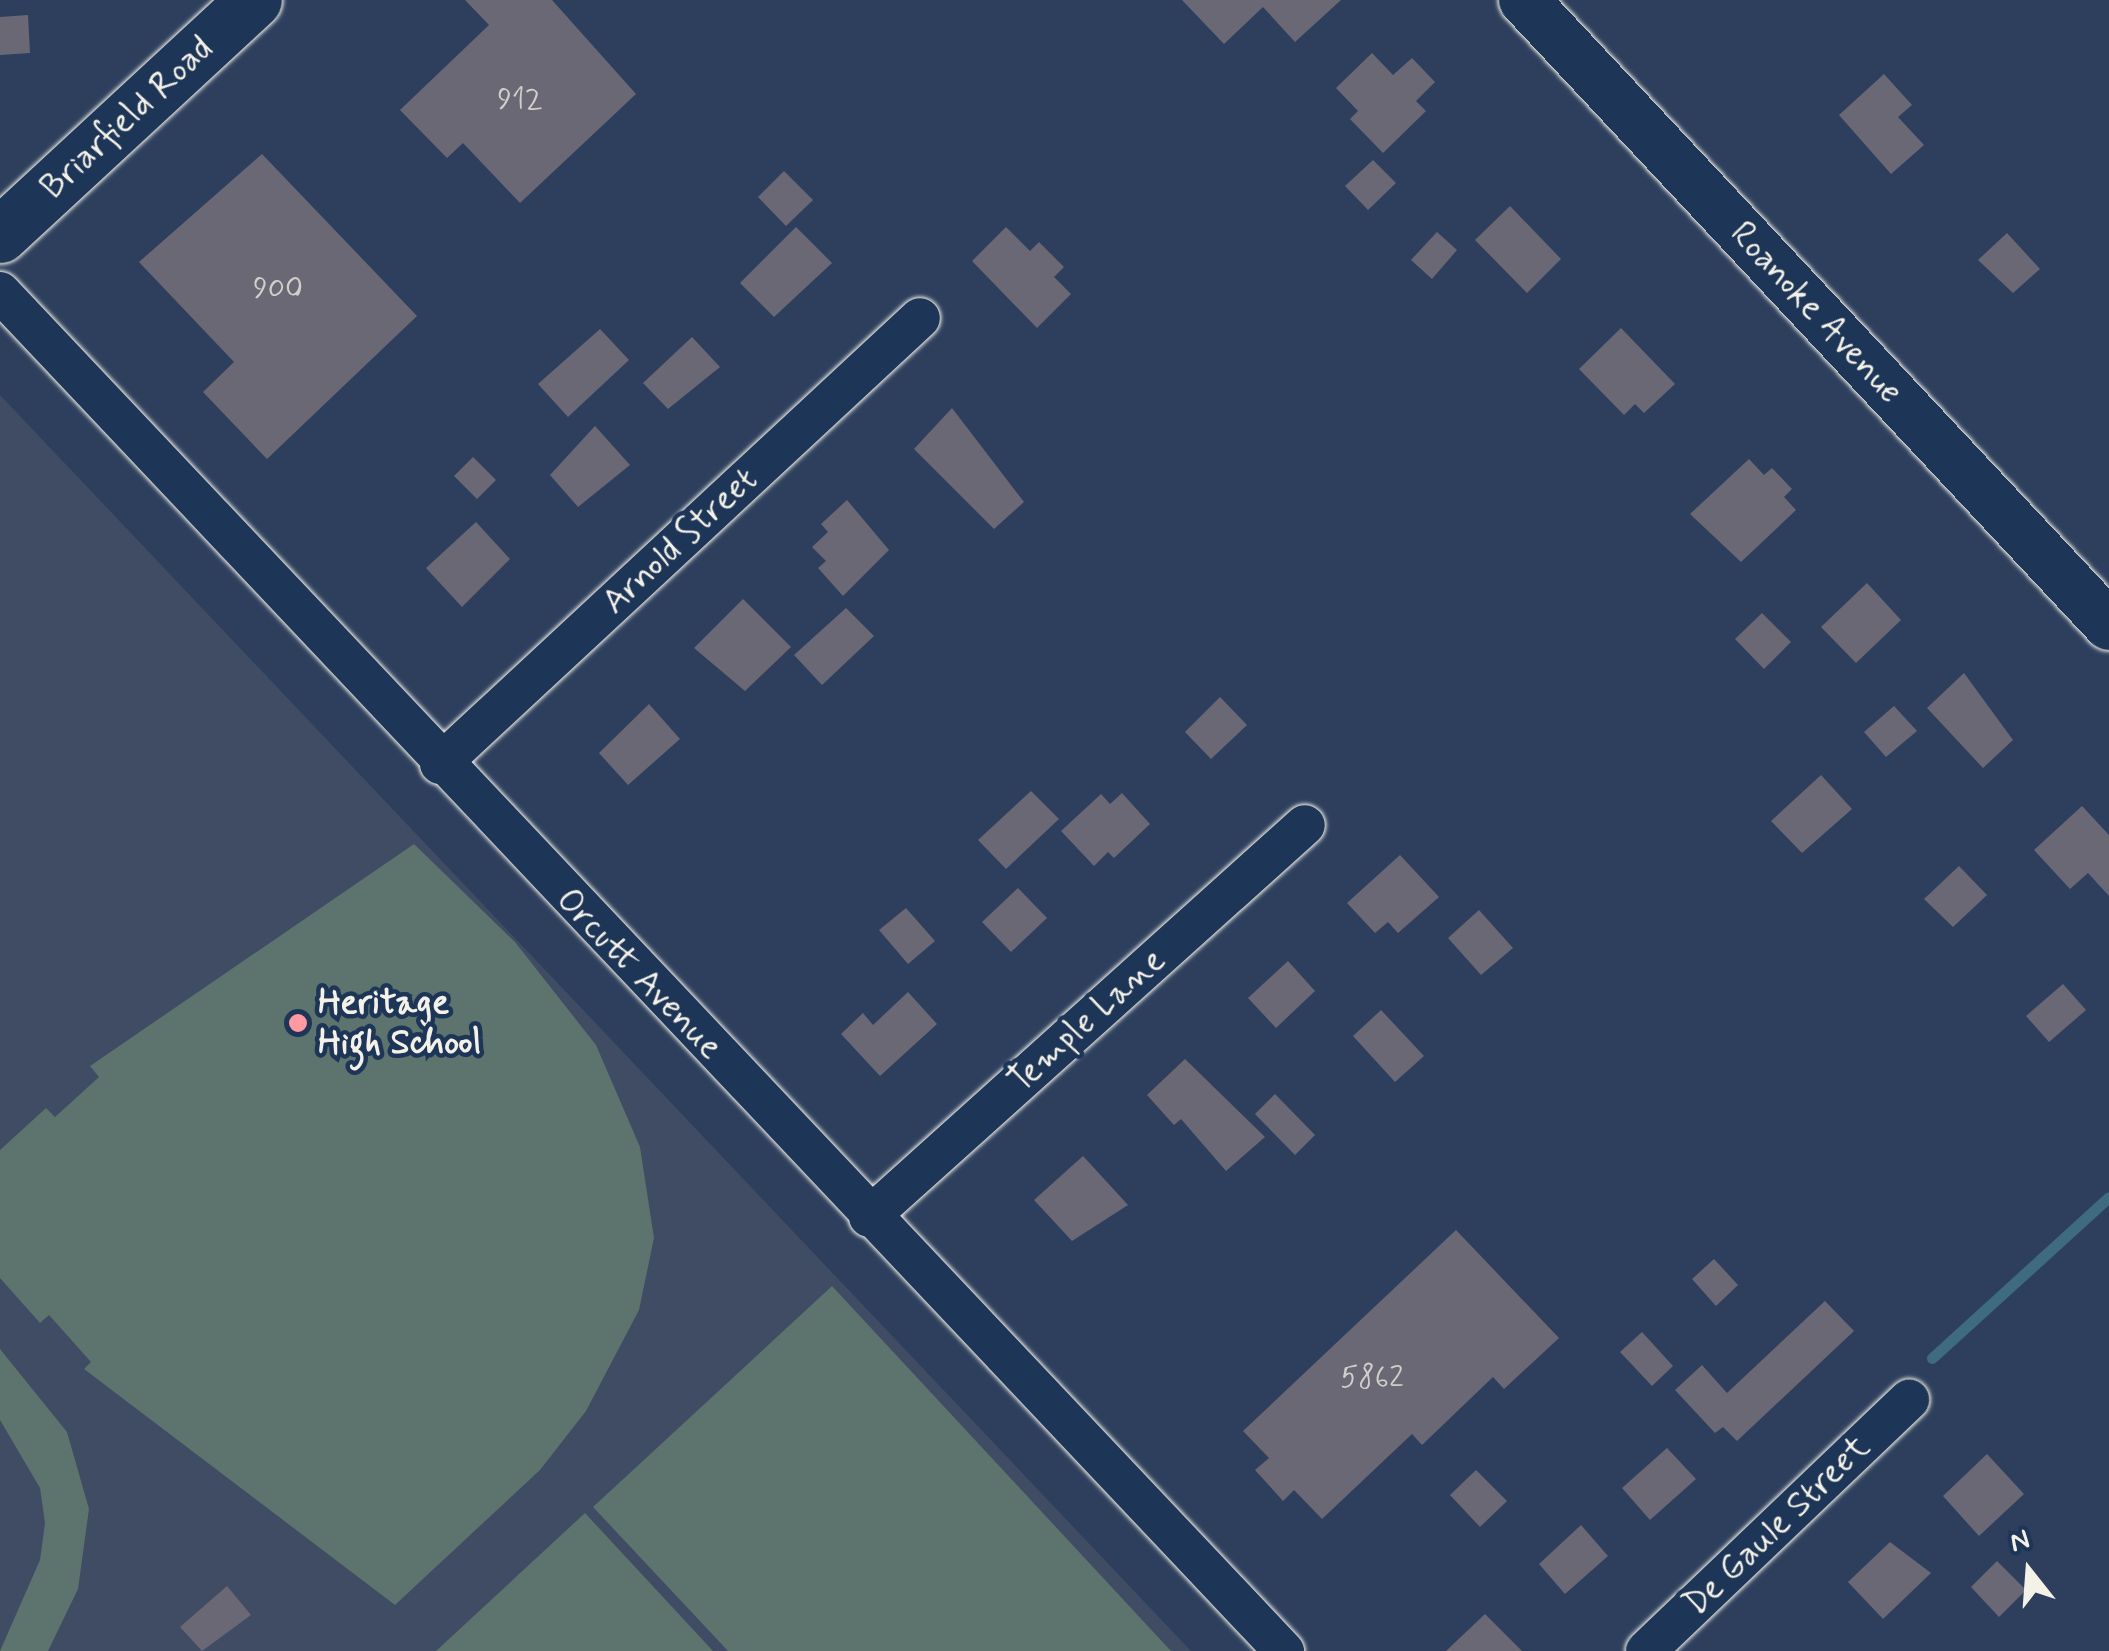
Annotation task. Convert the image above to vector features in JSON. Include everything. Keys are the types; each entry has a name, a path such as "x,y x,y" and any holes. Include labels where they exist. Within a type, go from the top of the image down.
{"main road":[{"name":"Briarfield Road","path":"0,235 254,0"}],"street":[{"name":"Roanoke Avenue","path":"1524,0 2109,624"},
{"name":"Orcutt Avenue","path":"0,292 440,764 1284,1651"},
{"name":"Arnold Street","path":"440,764 920,318"},
{"name":"Temple Lane","path":"870,1217 1305,825"},
{"name":"De Gaule Street","path":"1646,1651 1909,1400"}],"shaded area":[{"name":"Heritage High School","path":"0,395 1191,1651 0,1651"}],"green space":[{"path":"414,844 515,942 596,1045 640,1147 654,1238 639,1310 586,1411 540,1470 395,1605 84,1369 91,1362 49,1315 40,1323 0,1278 0,1150 46,1108 55,1117 99,1077 90,1066"},
{"path":"832,1286 1171,1651 728,1651 593,1507"},
{"path":"0,1349 67,1432 89,1509 78,1589 48,1651 0,1651 40,1560 45,1523 40,1488 0,1420"},
{"path":"585,1513 713,1651 436,1651"}],"building":[{"path":"465,0 552,0 636,94 520,203 463,143 447,158 400,110 489,25"},
{"path":"1182,0 1341,0 1295,42 1263,7 1224,44"},
{"path":"28,15 30,53 0,55 0,17"},
{"path":"1372,53 1393,75 1412,58 1435,82 1416,101 1426,111 1383,153 1350,119 1358,111 1336,88"},
{"path":"1884,74 1912,105 1898,117 1924,145 1891,174 1839,115"},
{"path":"262,154 417,316 267,459 203,392 234,362 139,262"},
{"path":"1373,160 1396,183 1368,210 1345,186"},
{"path":"784,171 813,200 786,226 758,197"},
{"path":"1510,206 1561,259 1527,293 1475,240"},
{"path":"796,227 832,263 774,317 740,283"},
{"path":"1006,227 1030,251 1039,242 1064,267 1054,277 1071,294 1037,328 972,261"},
{"path":"1437,232 1457,250 1432,279 1411,260"},
{"path":"2007,233 2040,269 2013,293 1978,260"},
{"path":"1621,328 1675,384 1644,413 1635,404 1624,415 1579,369"},
{"path":"600,329 629,360 568,417 538,384"},
{"path":"692,337 720,367 668,409 643,383"},
{"path":"952,408 1024,502 994,529 914,449"},
{"path":"595,426 630,465 578,507 550,475"},
{"path":"473,457 496,480 477,499 454,476"},
{"path":"1749,459 1764,475 1772,468 1792,489 1784,497 1796,510 1741,562 1690,514"},
{"path":"847,500 889,550 843,596 818,568 826,561 812,547 828,532 821,524"},
{"path":"476,522 510,559 462,607 426,568"},
{"path":"1867,583 1901,620 1856,663 1821,627"},
{"path":"743,599 791,647 745,691 694,648"},
{"path":"846,608 874,636 822,685 794,655"},
{"path":"1762,613 1791,642 1764,669 1735,639"},
{"path":"1964,673 2013,740 1983,768 1927,708"},
{"path":"1220,697 1247,725 1211,759 1185,732"},
{"path":"649,704 680,739 628,785 599,753"},
{"path":"1894,706 1917,731 1886,757 1864,732"},
{"path":"1821,775 1852,809 1802,853 1771,821"},
{"path":"1031,791 1059,819 1006,869 978,840"},
{"path":"1122,793 1150,824 1114,858 1108,852 1094,866 1061,831 1101,794 1110,804"},
{"path":"2082,806 2109,835 2109,896 2088,873 2070,889 2034,850"},
{"path":"1400,855 1439,897 1398,933 1388,922 1375,933 1347,903"},
{"path":"1959,866 1987,895 1953,927 1924,899"},
{"path":"1018,888 1047,918 1011,952 982,922"},
{"path":"906,908 935,941 908,964 879,930"},
{"path":"1479,910 1513,948 1481,975 1448,938"},
{"path":"1288,961 1315,991 1276,1028 1248,998"},
{"path":"2063,984 2086,1010 2049,1042 2026,1016"},
{"path":"908,992 937,1024 880,1076 841,1034 863,1013 873,1025"},
{"path":"1381,1010 1424,1056 1395,1082 1353,1036"},
{"path":"1185,1059 1265,1137 1226,1171 1181,1119 1174,1125 1147,1095"},
{"path":"1275,1094 1315,1135 1295,1155 1255,1114"},
{"path":"1083,1156 1128,1205 1072,1241 1034,1200"},
{"path":"1456,1230 1559,1338 1504,1389 1493,1377 1422,1445 1412,1434 1322,1519 1294,1490 1283,1501 1255,1470 1269,1458 1243,1431"},
{"path":"1714,1259 1738,1285 1716,1306 1692,1279"},
{"path":"1825,1301 1854,1331 1737,1441 1723,1427 1715,1433 1675,1390 1702,1365 1727,1393"},
{"path":"1642,1332 1673,1366 1652,1386 1620,1352"},
{"path":"1667,1448 1696,1479 1650,1520 1622,1488"},
{"path":"1987,1454 2024,1494 1979,1536 1943,1496"},
{"path":"1476,1470 1507,1501 1480,1527 1450,1495"},
{"path":"1581,1525 1608,1556 1565,1594 1539,1564"},
{"path":"1890,1542 1931,1573 1883,1619 1848,1582"},
{"path":"1997,1561 2026,1590 1999,1617 1971,1587"},
{"path":"227,1586 251,1615 202,1651 180,1627"},
{"path":"1485,1614 1522,1651 1446,1651"}],"waterway":[{"path":"1932,1358 2109,1197"}],"place":[{"name":"Heritage High School","path":"298,1023"}]}
